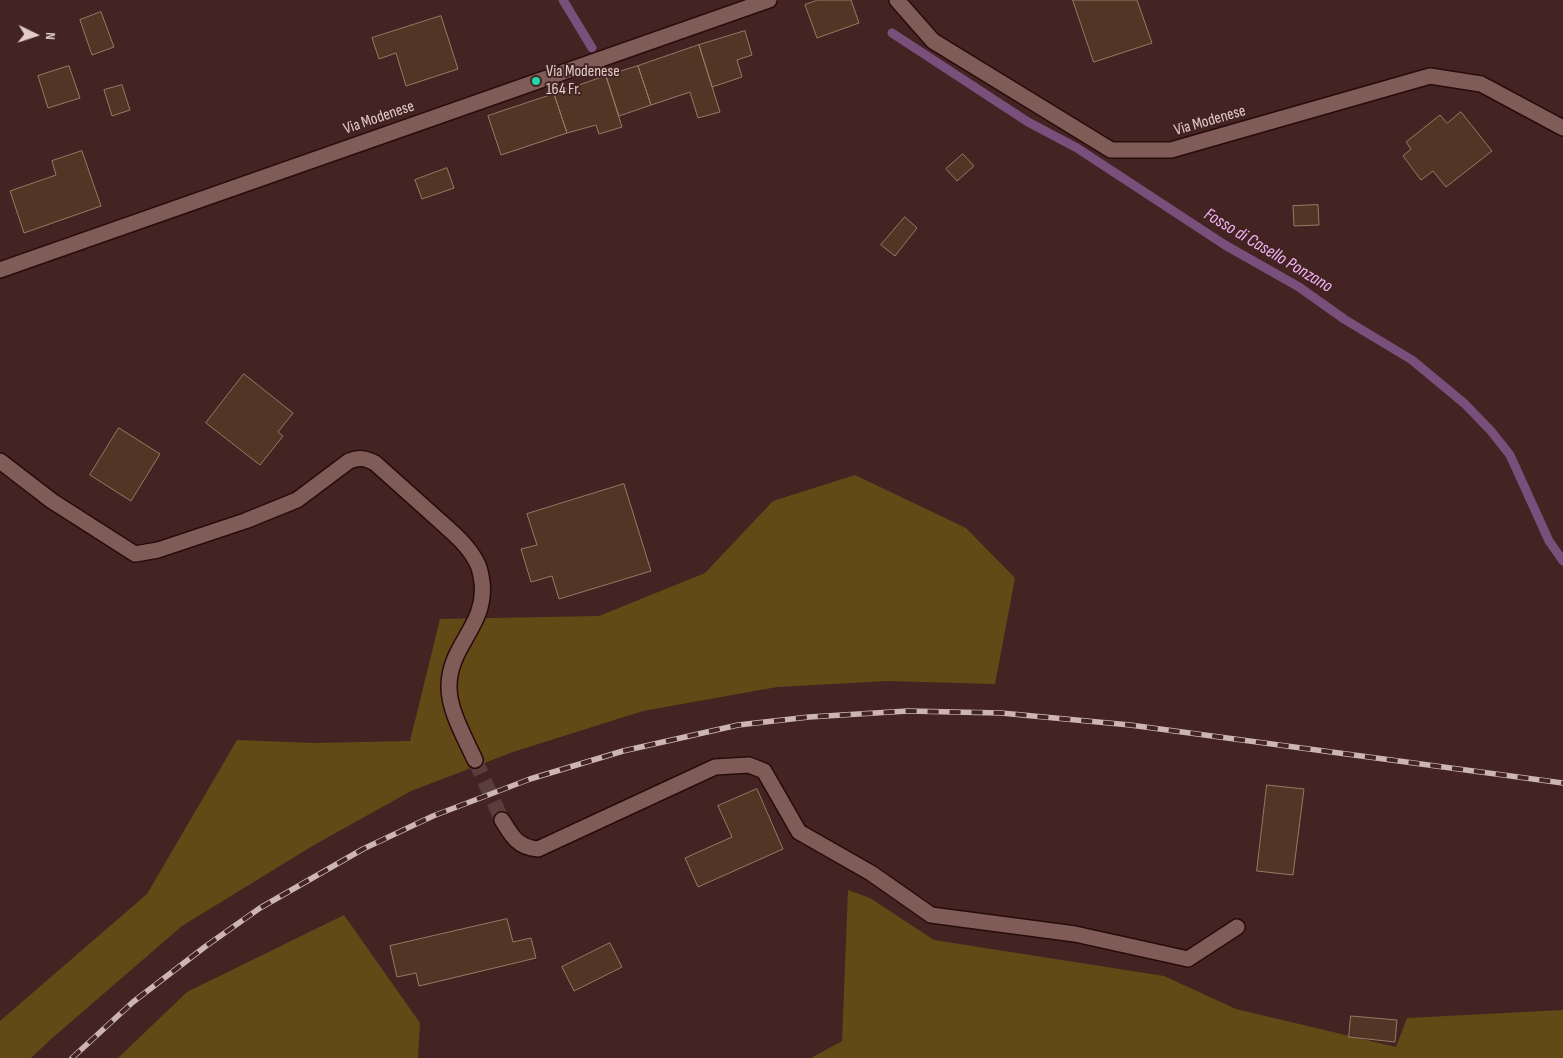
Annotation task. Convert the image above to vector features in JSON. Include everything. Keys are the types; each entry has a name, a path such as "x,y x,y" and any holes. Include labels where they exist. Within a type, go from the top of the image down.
{"street":[{"name":"Via Modenese","path":"0,270 769,0"},
{"name":"Via Modenese","path":"896,0 933,41 1111,150 1171,150 1430,76 1481,84 1563,128"},
{"path":"0,461 52,501 135,554 158,550 228,527 297,500 348,461 356,458 366,458 375,463 456,536 476,561 481,575 484,592 480,614 455,657 450,671 448,686 451,703 476,760"},
{"path":"502,820 515,840 522,846 538,848 715,767 749,765 764,771 799,832 872,872 931,915 1075,934 1188,960 1237,927"}],"shaded area":[{"path":"855,475 966,528 1015,578 995,684 887,681 777,687 643,711 513,752 411,791 314,845 182,926 31,1058 0,1058 0,1021 147,894 237,740 314,743 410,741 440,619 599,616 705,573 773,501"},
{"path":"848,890 870,898 934,940 1164,976 1236,1009 1396,1047 1407,1018 1563,1010 1563,1058 811,1058 842,1041"},
{"path":"344,915 420,1023 418,1058 118,1058 187,992"}],"building":[{"path":"818,0 851,0 859,23 817,38 805,5"},
{"path":"1073,0 1137,0 1152,43 1094,62"},
{"path":"101,12 114,47 92,55 80,20"},
{"path":"441,16 458,69 406,86 396,53 379,59 372,38"},
{"path":"745,31 752,55 737,60 742,77 712,87 699,45"},
{"path":"699,45 720,112 698,118 690,92 651,105 638,66"},
{"path":"69,66 80,98 48,108 38,76"},
{"path":"638,66 651,105 619,116 606,76"},
{"path":"606,76 622,127 599,134 596,125 567,133 554,94"},
{"path":"122,85 130,110 112,116 104,90"},
{"path":"554,94 567,133 501,155 488,116"},
{"path":"1461,112 1492,151 1446,187 1433,171 1421,180 1403,156 1411,149 1406,142 1440,115 1447,123"},
{"path":"82,151 101,206 24,233 10,191 56,175 52,161"},
{"path":"963,154 974,166 957,181 946,169"},
{"path":"447,168 454,188 422,199 415,180"},
{"path":"1318,205 1319,225 1294,226 1293,206"},
{"path":"905,217 917,228 895,256 881,245"},
{"path":"244,374 293,413 278,432 283,436 260,465 206,423"},
{"path":"119,428 160,454 131,501 90,475"},
{"path":"624,484 651,571 559,599 552,576 531,582 521,549 537,545 527,514"},
{"path":"1267,785 1304,789 1293,875 1257,871"},
{"path":"757,789 783,849 698,887 685,858 732,837 718,806"},
{"path":"507,919 513,942 531,938 536,958 419,986 416,973 397,977 390,946"},
{"path":"610,943 622,967 574,991 562,967"},
{"path":"1351,1016 1397,1020 1395,1042 1349,1037"}],"waterway":[{"name":"Fosso di Casello Ponzano","path":"563,0 592,48"},
{"name":"Fosso di Casello Ponzano","path":"892,33 1028,122 1077,148 1225,245 1299,287 1344,319 1412,360 1465,404 1491,431 1510,455 1549,541 1563,561"}],"tunnel":[{"path":"475,760 502,820"}],"railway":[{"path":"72,1058 133,1002 206,946 260,908 363,849 433,816 530,779 623,751 738,725 809,717 908,711 1001,713 1130,725 1563,783"}],"place":[{"name":"Via Modenese 164 Fr.","path":"536,81"}]}
